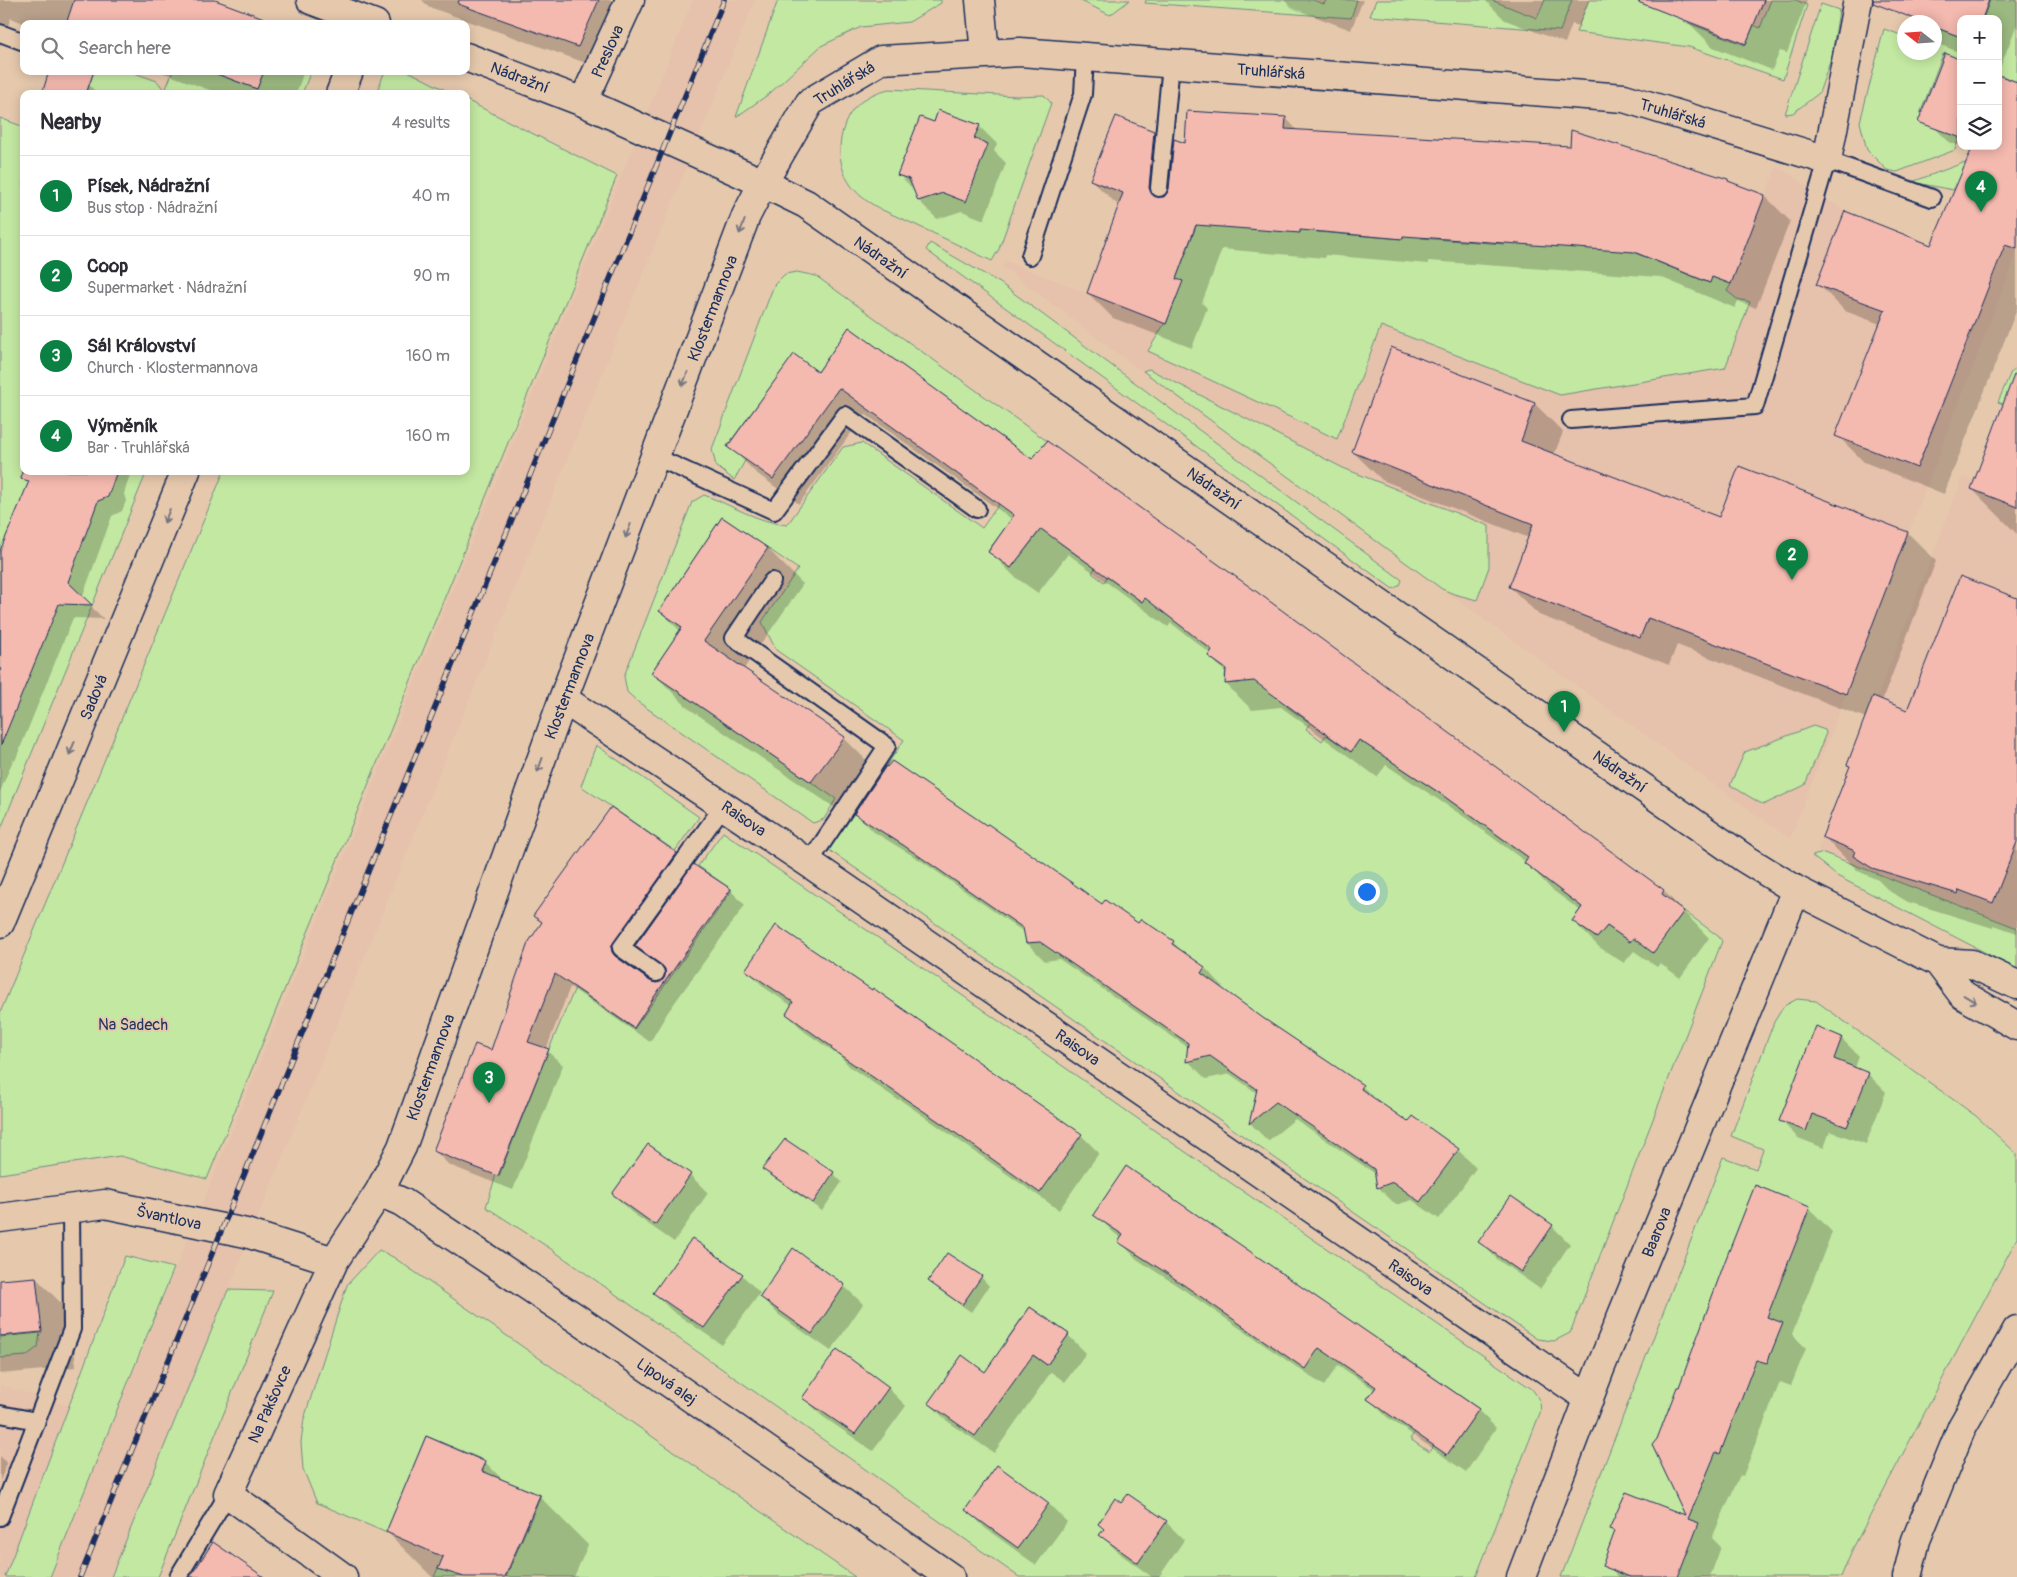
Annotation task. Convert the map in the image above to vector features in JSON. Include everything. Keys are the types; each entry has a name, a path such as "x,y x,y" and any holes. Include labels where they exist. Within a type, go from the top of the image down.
{"street":[{"path":"311,0 369,17"},
{"name":"Preslova","path":"583,102 630,0"},
{"path":"980,0 985,54"},
{"path":"1827,160 1858,0"},
{"name":"Truhlářská","path":"763,183 810,102 881,60 1020,52 1624,98 1827,160"},
{"name":"Nádražní","path":"470,59 583,102 806,204 1736,852 1796,890 1938,962 1972,964 2017,986"},
{"path":"342,90 347,75"},
{"name":"Klostermannova","path":"379,1192 402,1147 563,698 746,216 763,183"},
{"name":"Sadová","path":"0,923 184,475"},
{"name":"Raisova","path":"563,698 809,862 1589,1399"},
{"name":"Baarova","path":"1521,1577 1589,1399 1796,890"},
{"name":"Nádražní","path":"1938,962 1963,995 2017,1026"},
{"name":"Na Pakšovce","path":"228,1494 334,1261 379,1192"},
{"name":"Lipová alej","path":"379,1192 402,1202 576,1318 950,1577"},
{"name":"Švantlova","path":"0,1218 105,1204 246,1232 334,1261"},
{"path":"1907,1577 1916,1540 1962,1427 2017,1330"},
{"path":"228,1494 343,1577"}],"lane":[{"path":"0,34 20,41"},
{"path":"1030,256 1083,94 1085,57"},
{"path":"1158,188 1171,64"},
{"name":"Truhlářská","path":"1827,160 1932,198"},
{"path":"1571,420 1755,406 1827,160"},
{"path":"656,457 774,511 845,415 977,509"},
{"path":"772,581 734,638 887,746 809,862"},
{"path":"656,974 621,948 724,805"},
{"path":"0,1517 72,1329 71,1209"},
{"path":"0,1414 37,1421"},
{"path":"178,1577 228,1494"}],"shaded area":[{"path":"693,0 755,0 111,1577 50,1577"},
{"path":"1777,166 1843,210 1954,254 1960,240 1936,231 1956,184 2017,184 2017,253 1790,839 1125,359 1003,267 1004,260 1165,324 1175,279 1196,221 1296,238 1361,234 1399,238 1398,244 1461,248 1463,240 1480,241 1480,243 1500,244 1500,250 1667,273 1671,266 1704,281 1702,287 1724,296"},
{"path":"2017,358 2017,927 1817,851 1963,477 1974,480 2003,404 1999,402"},
{"path":"0,1385 69,1406 5,1577 0,1577"}],"green space":[{"path":"778,0 941,0 941,3 909,22 861,27 821,46 769,94 736,117"},
{"path":"1079,0 1130,0 1110,15"},
{"path":"1146,0 1313,0 1324,4 1326,0 1357,0 1351,18 1145,3"},
{"path":"1376,0 1491,0 1537,18 1545,0 1572,0 1560,31 1370,16"},
{"path":"1589,0 1691,0 1683,21 1745,45 1754,25 1760,28 1771,0 1796,0 1807,5 1783,79 1689,47 1576,32"},
{"path":"1990,0 2017,0 2017,82 2002,76 2002,15 1984,15"},
{"path":"1821,4 1839,10 1832,56 1819,93 1793,113 1785,114"},
{"path":"1884,29 1897,34 1897,60 1941,60 1920,114 1957,128 1955,150 1897,172 1887,170 1867,150 1860,122"},
{"path":"1942,30 1957,35 1957,59 1943,54 1942,57"},
{"path":"93,75 140,75 157,81 164,90 87,90"},
{"path":"171,75 220,75 257,89 262,75 309,75 304,90 165,90"},
{"path":"383,75 416,75 445,90 378,90"},
{"path":"889,89 1017,96 1044,95 1051,103 999,249 992,261 874,205 859,195 849,182 845,175 840,153 841,138 846,122 854,108 866,98"},
{"name":"Na Sadech","path":"470,102 617,176 207,1179 120,1156 0,1174 0,1013 222,475 470,475"},
{"path":"0,118 20,126 20,475 145,475 0,831"},
{"path":"1963,163 1986,173 1978,193 1955,184 1953,190 1912,182"},
{"path":"1198,221 1300,232 1300,225 1318,232 1402,239 1404,231 1421,232 1421,238 1505,244 1506,237 1628,250 1709,283 1712,277 1731,284 1727,291 1737,299 1750,302 1725,368 1560,395 1381,326 1337,439 1148,351 1166,324 1182,282 1176,279"},
{"path":"930,243 1000,283 1402,580 1400,585 1393,589 926,250"},
{"path":"797,272 816,276 1047,441 1032,459 849,328 818,372 794,355 727,446 746,459 734,480 716,466 712,449 774,285 785,274"},
{"path":"2017,368 2017,410 1998,402 2011,372"},
{"path":"1149,369 1343,468 1489,526 1489,567 1477,600 1442,589 1143,371"},
{"path":"862,443 982,528 999,504 1022,505 988,551 1011,568 1046,523 1060,543 1095,568 1092,573 1104,582 1107,577 1142,602 1150,592 1219,642 1208,656 1226,669 1225,677 1233,683 1240,683 1248,673 1289,702 1286,706 1310,723 1306,729 1322,741 1326,735 1351,752 1359,740 1438,792 1528,857 1524,863 1582,907 1572,921 1597,938 1607,926 1630,942 1633,938 1653,952 1684,911 1722,941 1570,1333 1554,1341 1537,1339 829,850 904,740 776,650 762,622 798,569 722,517 659,611 682,627 651,673 836,799 824,819 813,823 638,702 627,692 624,676 692,502 704,495 755,517 787,525 843,447"},
{"path":"1813,726 1825,730 1826,733 1805,785 1765,804 1760,803 1730,785 1745,752"},
{"path":"596,745 699,817 675,851 581,786"},
{"path":"723,832 1532,1389 1539,1400 1540,1413 1476,1577 1019,1577 551,1249 486,1207 496,1175 499,1176 575,988 634,1029 732,890 698,866","holes":["1030,1307 1069,1334 1047,1365 1008,1338","1388,1346 1479,1409 1447,1455 1434,1445 1429,1452 1410,1439 1419,1426 1367,1399 1376,1387 1377,1361"]},
{"path":"1824,853 2017,928 2017,969 1837,876 1812,856"},
{"path":"1797,999 1816,1001 1976,1116 2017,1154 2017,1238 1852,1550 1841,1577 1561,1577 1723,1157 1756,1169 1763,1149 1731,1136 1774,1022 1784,1006"},
{"path":"379,1250 393,1257 855,1577 506,1577 541,1495 482,1472 486,1461 426,1436 387,1533 317,1503 303,1469 301,1442 304,1419 347,1285"},
{"path":"125,1256 174,1268 50,1577 5,1577"},
{"path":"228,1290 273,1291 158,1577 111,1577"},
{"path":"40,1333 38,1347 26,1356 0,1358 0,1337"},
{"path":"439,1566 463,1577 434,1577"}],"building":[{"path":"74,0 215,0 269,20 67,20"},
{"path":"459,0 599,0 578,47 458,4"},
{"path":"1639,0 1764,0 1746,44 1638,2"},
{"path":"1873,0 1989,0 1983,15 1957,15 1957,36 1942,30 1942,15 1905,15 1873,3"},
{"path":"1945,53 1957,58 1957,137 1918,122"},
{"path":"48,75 93,75 87,90 43,90"},
{"path":"220,75 262,75 257,89"},
{"path":"2002,76 2017,82 2017,249 2005,245 1917,468 1835,436 1885,310 1816,285 1845,211 1931,245 1971,150 2002,150"},
{"path":"938,110 980,125 974,138 988,144 966,202 943,193 918,201 909,179 897,175 920,117 934,122"},
{"path":"1187,111 1286,117 1285,129 1570,146 1571,130 1728,179 1728,181 1765,195 1731,284 1712,277 1710,283 1634,252 1403,236 1403,239 1300,230 1300,233 1196,225 1176,279 1183,281 1166,324 1087,293 1123,193 1090,180 1116,116 1154,131 1149,188 1154,196 1164,197 1169,189 1174,139 1185,143"},
{"path":"849,327 1032,459 1047,441 1664,890 1662,894 1684,911 1653,953 1633,938 1630,942 1607,926 1597,938 1572,921 1582,907 1524,863 1528,857 1438,792 1359,740 1351,752 1254,681 1225,684 1226,669 1208,656 1212,650 1145,598 1142,602 1041,529 1011,568 988,552 1014,515 839,388 773,479 727,447 794,354 818,372"},
{"path":"1391,347 1535,403 1521,441 1719,517 1739,466 1908,532 1846,694 1648,618 1640,638 1509,587 1533,524 1352,452"},
{"path":"2014,375 2017,376 2017,507 1971,489"},
{"path":"22,475 116,475 108,497 98,501 68,582 92,605 59,604 1,745 0,551 29,481 21,479"},
{"path":"722,517 768,548 704,641 845,737 811,782 651,673 682,627 659,611"},
{"path":"1960,576 2017,598 2017,842 1993,903 1959,890 1958,894 1872,868 1853,856 1855,851 1822,837 1850,766 1847,765 1873,696 1907,710"},
{"path":"892,761 986,825 988,824 1102,904 1105,900 1138,923 1141,919 1174,941 1172,944 1205,967 1201,973 1263,1018 1363,1085 1361,1089 1408,1122 1413,1116 1459,1149 1420,1202 1393,1182 1377,1188 1374,1169 1276,1102 1249,1124 1257,1089 1210,1056 1186,1062 1188,1043 1040,942 1026,943 1023,928 903,845 854,814 886,766"},
{"path":"611,807 677,853 611,947 615,956 650,981 661,982 664,978 665,969 635,946 693,864 731,889 634,1028 555,974 528,1042 549,1049 498,1176 433,1151 475,1044 491,1050 528,943 542,922 533,916"},
{"path":"776,925 872,990 873,988 1082,1134 1040,1193 947,1127 831,1049 832,1047 786,1014 793,1002 745,970"},
{"path":"1816,1026 1842,1037 1834,1059 1869,1073 1847,1127 1812,1114 1806,1131 1779,1121"},
{"path":"785,1139 834,1172 813,1203 762,1169"},
{"path":"648,1144 691,1174 655,1225 612,1194"},
{"path":"1126,1166 1479,1409 1447,1455 1367,1399 1376,1387 1319,1348 1305,1369 1165,1272 1118,1242 1123,1235 1093,1215"},
{"path":"1755,1185 1810,1207 1767,1317 1783,1323 1767,1363 1756,1360 1720,1454 1716,1452 1688,1519 1699,1523 1678,1577 1630,1577 1602,1566 1615,1531 1609,1529 1626,1492 1685,1515 1652,1445 1657,1439 1677,1387 1679,1387"},
{"path":"1511,1196 1553,1225 1521,1272 1478,1242"},
{"path":"692,1238 743,1274 704,1328 653,1293"},
{"path":"793,1248 845,1285 812,1334 760,1297"},
{"path":"947,1253 982,1276 962,1305 928,1281"},
{"path":"36,1277 42,1332 0,1336 0,1280"},
{"path":"1030,1307 1069,1334 1047,1365 1033,1355 975,1436 928,1403 962,1355 985,1372"},
{"path":"837,1349 889,1387 855,1434 802,1398"},
{"path":"426,1436 486,1462 482,1471 540,1495 505,1577 464,1577 438,1569 443,1557 386,1532"},
{"path":"997,1465 1049,1503 1018,1548 965,1510"},
{"path":"1128,1494 1167,1521 1138,1563 1099,1535 1104,1529 1098,1524 1115,1498 1121,1503"},
{"path":"213,1542 264,1577 190,1577"}],"railway":[{"path":"80,1577 724,0"}],"place":[{"name":"Výměník","path":"1981,212"},
{"name":"Coop","path":"1792,580"},
{"name":"Písek, Nádražní","path":"1564,732"},
{"name":"Sál Království","path":"489,1103"}]}
